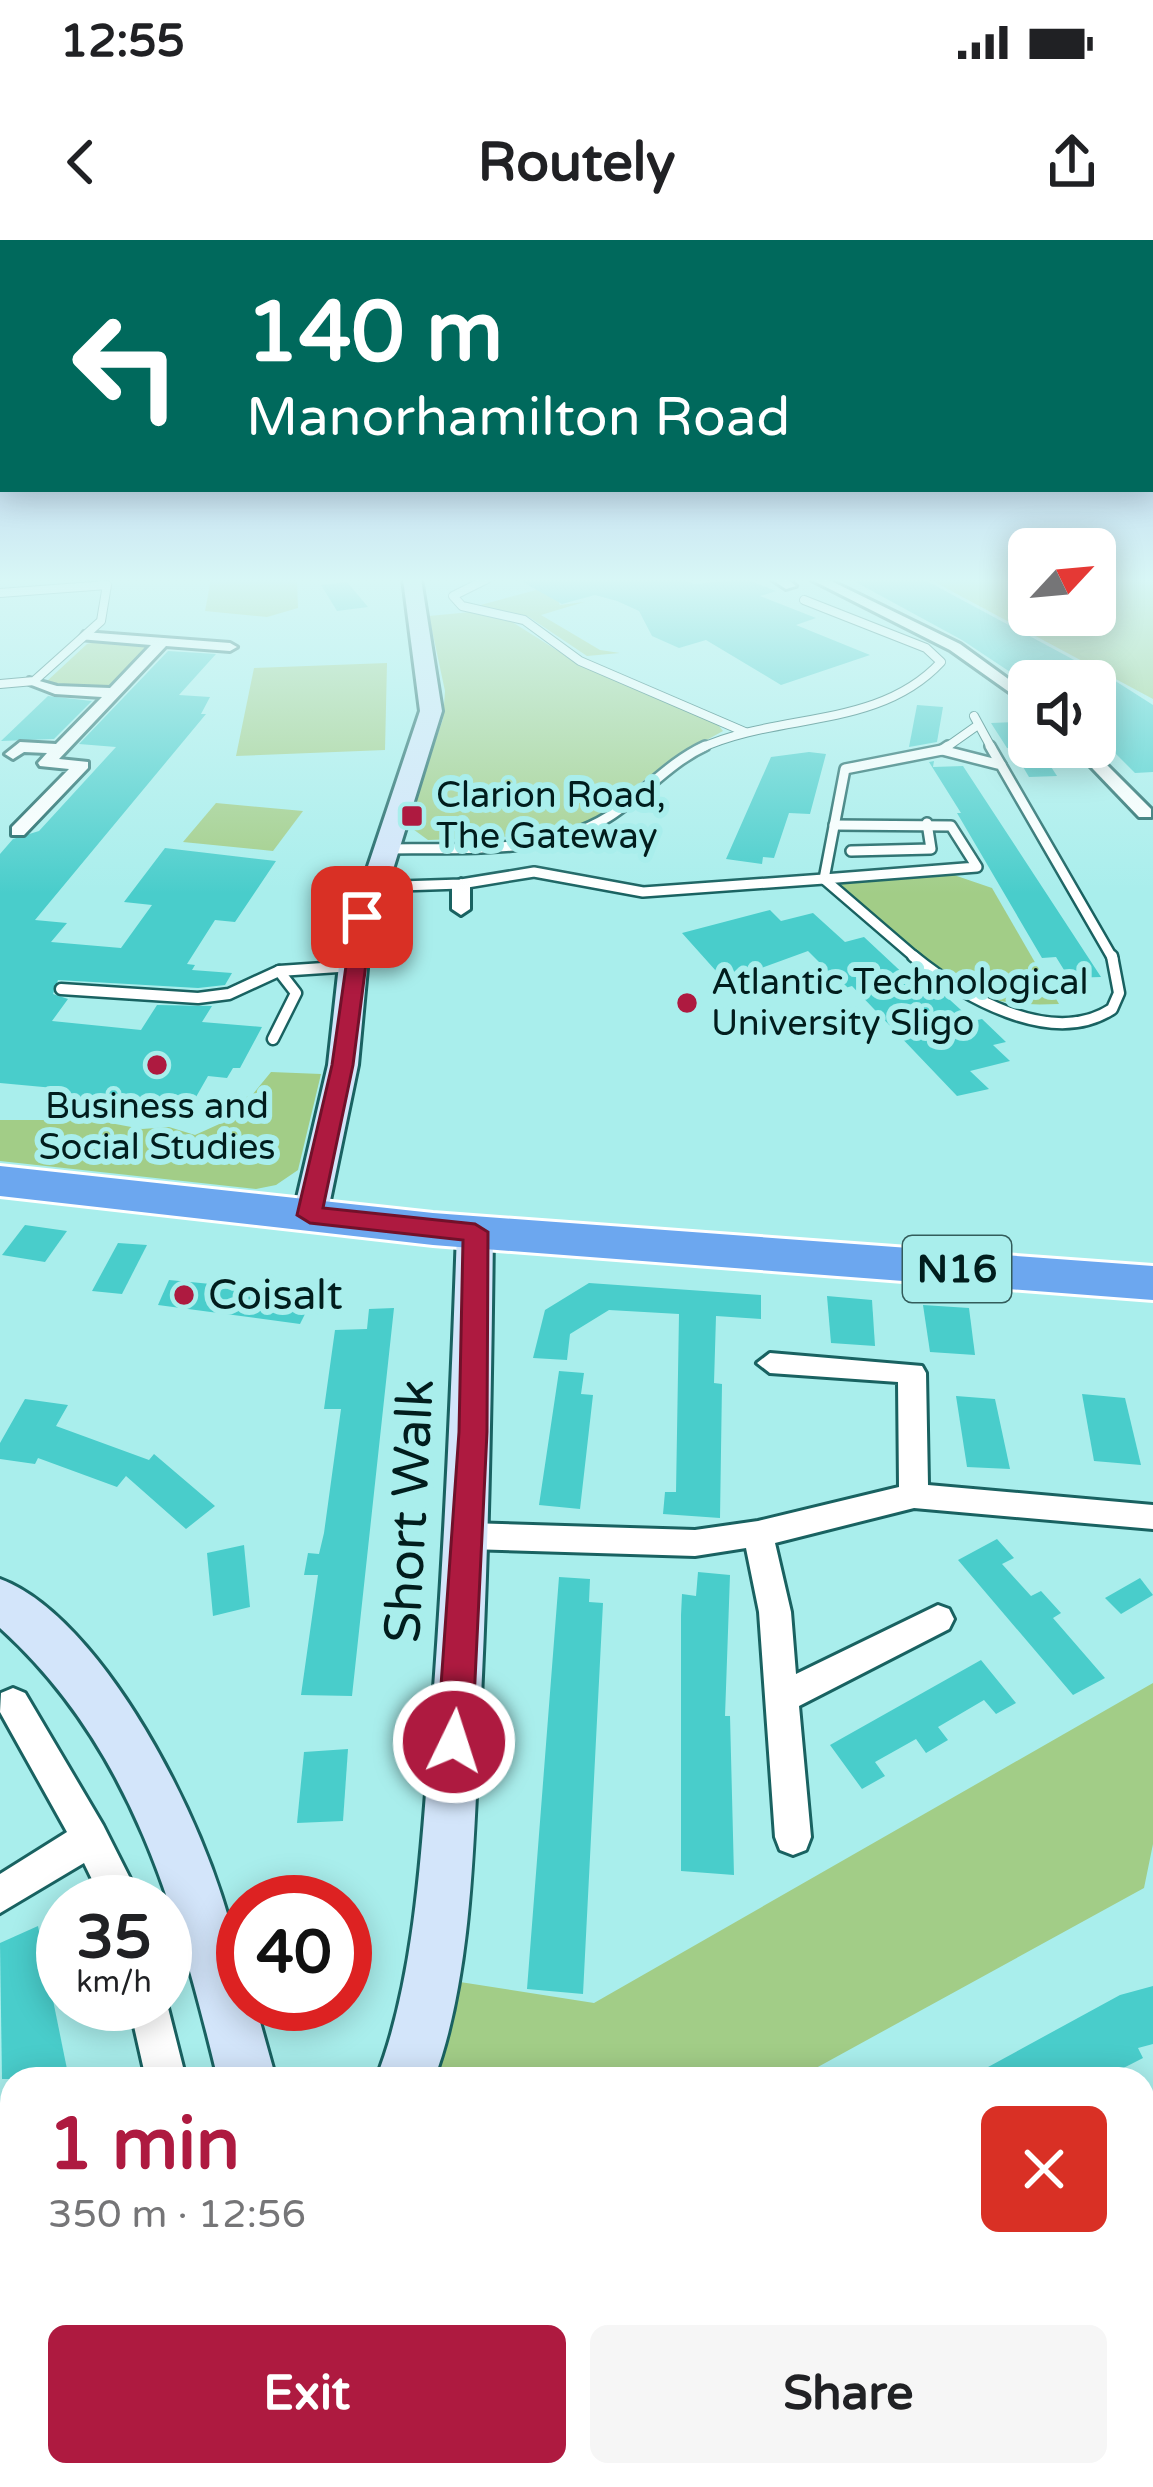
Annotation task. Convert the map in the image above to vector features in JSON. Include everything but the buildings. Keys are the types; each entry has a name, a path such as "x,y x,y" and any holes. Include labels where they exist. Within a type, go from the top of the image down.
{"highway":[{"name":"N16","path":"0,1181 475,1232 1153,1283"}],"street":[{"path":"41,684 55,690 113,693"},
{"path":"18,831 82,766 46,763 122,684"},
{"path":"310,1215 343,1065 353,966 370,887 431,711 427,684"},
{"path":"15,752 70,739"},
{"path":"1100,768 1144,813"},
{"path":"460,909 461,884"},
{"name":"Short Walk","path":"404,2067 446,1868 469,1536 475,1232"},
{"path":"770,1363 912,1373 914,1496"},
{"path":"469,1536 695,1543 758,1534 914,1496 1153,1517"},
{"path":"758,1534 775,1612 793,1837"},
{"path":"0,1599 75,1671 129,1745 176,1833 244,2067"},
{"path":"783,1696 938,1619"},
{"path":"13,1704 109,1875"},
{"path":"0,1895 89,1838"},
{"path":"154,2031 163,2067"}],"lane":[{"path":"633,684 745,732"},
{"path":"381,849 535,841 578,832 620,814 688,755 745,732 785,729 852,710 915,684"},
{"path":"824,879 930,969 982,1000 1033,1020 1102,1016 1118,1003 1123,984 1111,953 976,720 942,749"},
{"path":"824,879 845,769 942,749 1001,765"},
{"path":"370,887 461,884 533,872 643,892 977,867 956,829 927,824 834,825"},
{"path":"851,851 931,848 927,824"},
{"path":"61,989 198,998 229,994 279,970 353,966"},
{"path":"273,1039 296,992 279,970"}],"green space":[{"path":"62,684 110,684 105,689"},
{"path":"251,684 387,684 385,750 236,756"},
{"path":"443,684 625,684 716,722 723,731 667,762 594,820 533,834 428,840 406,824 443,719"},
{"path":"1125,684 1153,684 1153,699"},
{"path":"216,803 303,811 273,851 183,842"},
{"path":"948,873 992,888 1059,1004 1002,1001 966,987 907,946 840,883"},
{"path":"271,1072 321,1074 298,1170 276,1185 256,1189 0,1161 0,1120 94,1120 142,1129 169,1127 195,1135 226,1121 231,1104 253,1094"},
{"path":"1153,1683 1153,1844 1144,1888 818,2067 441,2067 460,1982 594,2003"}],"place":[{"name":"Clarion Road, The Gateway","path":"412,816"},
{"name":"Atlantic Technological University Sligo","path":"687,1003"},
{"name":"Business and Social Studies","path":"157,1065"},
{"name":"Coisalt","path":"184,1295"}],"route":[{"path":"362,917 343,1065 310,1215 475,1232 469,1536 454,1742"}]}
